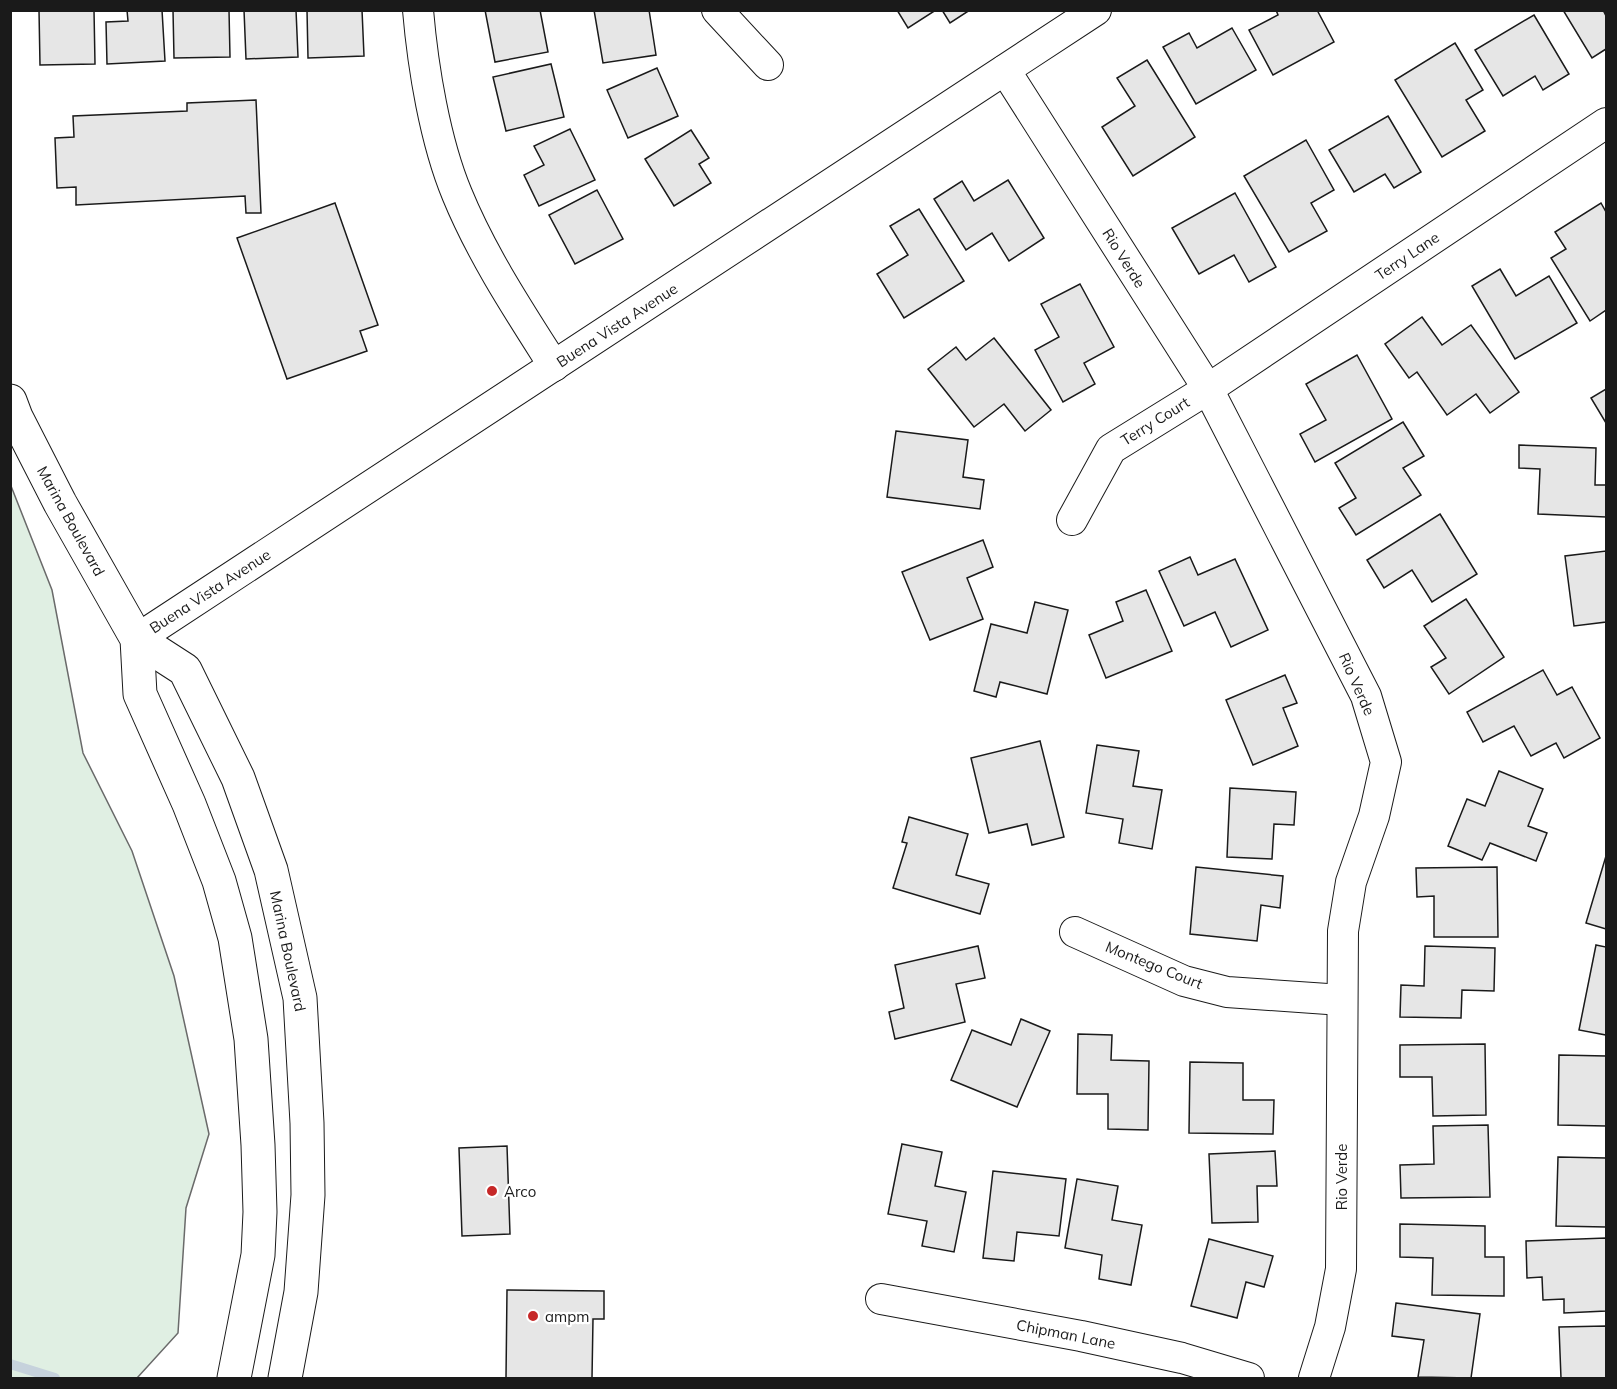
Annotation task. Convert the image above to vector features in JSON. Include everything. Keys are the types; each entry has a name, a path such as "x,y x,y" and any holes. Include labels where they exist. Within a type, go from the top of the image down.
{"street":[{"path":"418,10 435,122 457,194 502,286 554,366"},
{"path":"717,10 768,65"},
{"name":"Buena Vista Avenue","path":"137,639 1096,10"},
{"name":"Rio Verde","path":"1005,70 1208,389 1366,696 1386,762 1374,816 1351,882 1343,931 1341,1269 1330,1327 1314,1378"},
{"name":"Terry Lane","path":"1208,389 1606,123"},
{"name":"Terry Court","path":"1072,520 1111,448 1208,389"},
{"name":"Marina Boulevard","path":"10,401 60,503 137,639 140,694 189,804 219,881 235,938 251,1039 260,1212 258,1256 234,1378"},
{"name":"Marina Boulevard","path":"137,639 185,670 238,778 271,870 300,998 307,1123 308,1195 301,1292 285,1378"},
{"name":"Montego Court","path":"1074,932 1184,981 1227,993 1342,1000"},
{"path":"251,1039 266,1066 274,1104 284,1119 307,1123"},
{"name":"Chipman Lane","path":"881,1299 1081,1335 1182,1358 1249,1378"}],"green space":[{"path":"11,486 52,590 83,753 132,851 174,976 209,1134 186,1208 178,1333 137,1378 11,1378"}],"building":[{"path":"39,10 94,10 95,64 40,65"},
{"path":"127,10 162,10 165,61 107,64 106,22 128,21"},
{"path":"173,10 229,10 230,57 174,58"},
{"path":"244,10 296,10 298,57 246,59"},
{"path":"307,10 362,10 364,56 308,58"},
{"path":"485,10 540,10 548,52 495,62"},
{"path":"594,10 649,10 656,55 603,63"},
{"path":"897,10 936,10 908,28"},
{"path":"942,10 970,10 950,23"},
{"path":"1276,10 1317,10 1334,42 1273,75 1249,30 1278,15"},
{"path":"1563,10 1606,10 1604,12 1606,49 1592,58"},
{"path":"1534,15 1569,74 1543,90 1535,76 1503,96 1475,50"},
{"path":"1232,28 1256,70 1196,104 1163,47 1189,33 1197,48"},
{"path":"1455,43 1483,90 1466,100 1485,131 1442,157 1395,80"},
{"path":"1147,60 1195,137 1133,176 1102,127 1135,106 1117,78"},
{"path":"551,64 564,117 506,131 493,77"},
{"path":"657,68 678,116 628,138 607,90"},
{"path":"256,100 261,213 246,213 245,196 76,205 76,187 57,188 55,138 74,137 73,116 187,111 187,103"},
{"path":"1388,116 1421,172 1394,188 1385,174 1354,192 1329,150"},
{"path":"570,129 595,180 539,206 524,175 544,165 534,146"},
{"path":"691,130 709,158 699,164 711,183 674,206 645,159"},
{"path":"1306,140 1334,190 1311,203 1327,231 1289,252 1244,176"},
{"path":"1008,180 1044,238 1009,261 992,233 966,250 934,199 962,181 974,201"},
{"path":"597,190 623,239 575,264 549,215"},
{"path":"1235,193 1276,267 1249,282 1234,255 1199,274 1172,228"},
{"path":"335,203 378,325 360,331 367,351 287,379 237,238"},
{"path":"1601,203 1606,212 1606,310 1590,321 1551,258 1566,249 1555,232"},
{"path":"919,209 964,281 904,318 877,274 908,255 890,226"},
{"path":"1500,269 1516,296 1549,276 1577,323 1515,359 1472,286"},
{"path":"1080,284 1114,347 1084,363 1095,384 1063,402 1035,350 1059,337 1041,304"},
{"path":"1422,317 1442,345 1471,325 1519,392 1490,413 1476,394 1447,415 1417,372 1409,378 1385,344"},
{"path":"994,338 1051,410 1025,431 1004,404 974,427 928,369 956,347 966,360"},
{"path":"1357,355 1392,419 1315,462 1300,434 1326,420 1306,384"},
{"path":"1606,389 1606,423 1591,398"},
{"path":"1403,422 1424,456 1403,468 1421,495 1356,535 1339,508 1356,498 1335,463"},
{"path":"896,431 968,440 963,477 984,480 980,509 887,497"},
{"path":"1519,445 1596,448 1595,485 1606,485 1606,517 1538,514 1540,469 1519,468"},
{"path":"1440,514 1477,574 1432,602 1412,570 1384,588 1367,560"},
{"path":"983,540 993,567 967,578 983,619 930,640 902,572"},
{"path":"1606,551 1606,622 1574,626 1565,556"},
{"path":"1190,557 1198,575 1235,559 1268,630 1231,647 1215,612 1184,626 1159,571"},
{"path":"1146,590 1172,651 1106,678 1089,635 1123,621 1116,602"},
{"path":"1466,599 1504,657 1449,694 1431,667 1446,658 1424,626"},
{"path":"1035,602 1068,610 1047,694 1000,682 996,697 974,691 991,624 1027,633"},
{"path":"1543,670 1557,695 1572,687 1600,738 1564,758 1556,743 1531,756 1514,726 1483,742 1467,712"},
{"path":"1285,675 1297,703 1283,708 1298,746 1253,765 1226,700"},
{"path":"1040,741 1064,837 1032,845 1027,824 989,833 971,758"},
{"path":"1097,745 1139,751 1133,786 1162,790 1152,849 1119,843 1123,819 1086,813"},
{"path":"1499,771 1543,789 1528,826 1547,833 1536,861 1490,843 1482,860 1448,846 1467,799 1485,806"},
{"path":"1230,788 1296,792 1294,825 1274,824 1272,859 1227,857"},
{"path":"909,817 968,834 956,875 989,884 980,914 893,888 907,843 902,842"},
{"path":"1606,856 1606,929 1586,923"},
{"path":"1196,867 1283,876 1280,908 1261,905 1257,941 1190,934"},
{"path":"1497,867 1498,937 1434,937 1434,896 1417,897 1416,868"},
{"path":"1596,945 1606,947 1606,1035 1579,1030"},
{"path":"978,946 985,978 956,984 965,1022 895,1039 889,1012 904,1008 895,965"},
{"path":"1425,946 1495,948 1494,991 1462,990 1461,1018 1400,1017 1401,985 1424,986"},
{"path":"1021,1019 1050,1031 1017,1107 951,1080 972,1030 1011,1045"},
{"path":"1078,1034 1112,1035 1111,1060 1149,1061 1148,1130 1108,1129 1108,1094 1077,1094"},
{"path":"1485,1044 1486,1115 1433,1116 1432,1077 1400,1077 1400,1045"},
{"path":"1559,1055 1606,1056 1606,1126 1558,1125"},
{"path":"1190,1062 1243,1063 1243,1100 1274,1100 1273,1134 1189,1133"},
{"path":"1488,1125 1490,1197 1401,1198 1400,1165 1434,1164 1433,1126"},
{"path":"902,1144 942,1152 935,1186 966,1192 954,1252 922,1246 927,1221 888,1214"},
{"path":"507,1146 510,1234 462,1236 459,1148"},
{"path":"1275,1151 1277,1186 1257,1186 1258,1222 1212,1223 1209,1154"},
{"path":"1558,1157 1606,1158 1606,1227 1556,1226"},
{"path":"993,1171 1066,1179 1059,1236 1017,1232 1014,1261 983,1258"},
{"path":"1077,1179 1118,1186 1112,1220 1142,1225 1131,1285 1099,1279 1102,1255 1065,1248"},
{"path":"1400,1224 1485,1226 1485,1257 1504,1257 1504,1296 1432,1295 1433,1258 1400,1257"},
{"path":"1606,1238 1606,1311 1564,1313 1564,1299 1543,1300 1542,1277 1527,1278 1526,1241"},
{"path":"1209,1239 1273,1256 1264,1287 1246,1282 1237,1318 1191,1306"},
{"path":"507,1290 604,1291 604,1319 593,1319 592,1378 506,1378"},
{"path":"1396,1303 1480,1314 1471,1378 1418,1377 1424,1340 1392,1336"},
{"path":"1606,1326 1606,1378 1561,1378 1559,1327"}],"waterway":[{"path":"10,1364 55,1378"}],"place":[{"name":"Arco","path":"492,1191"},
{"name":"ampm","path":"533,1316"}]}
